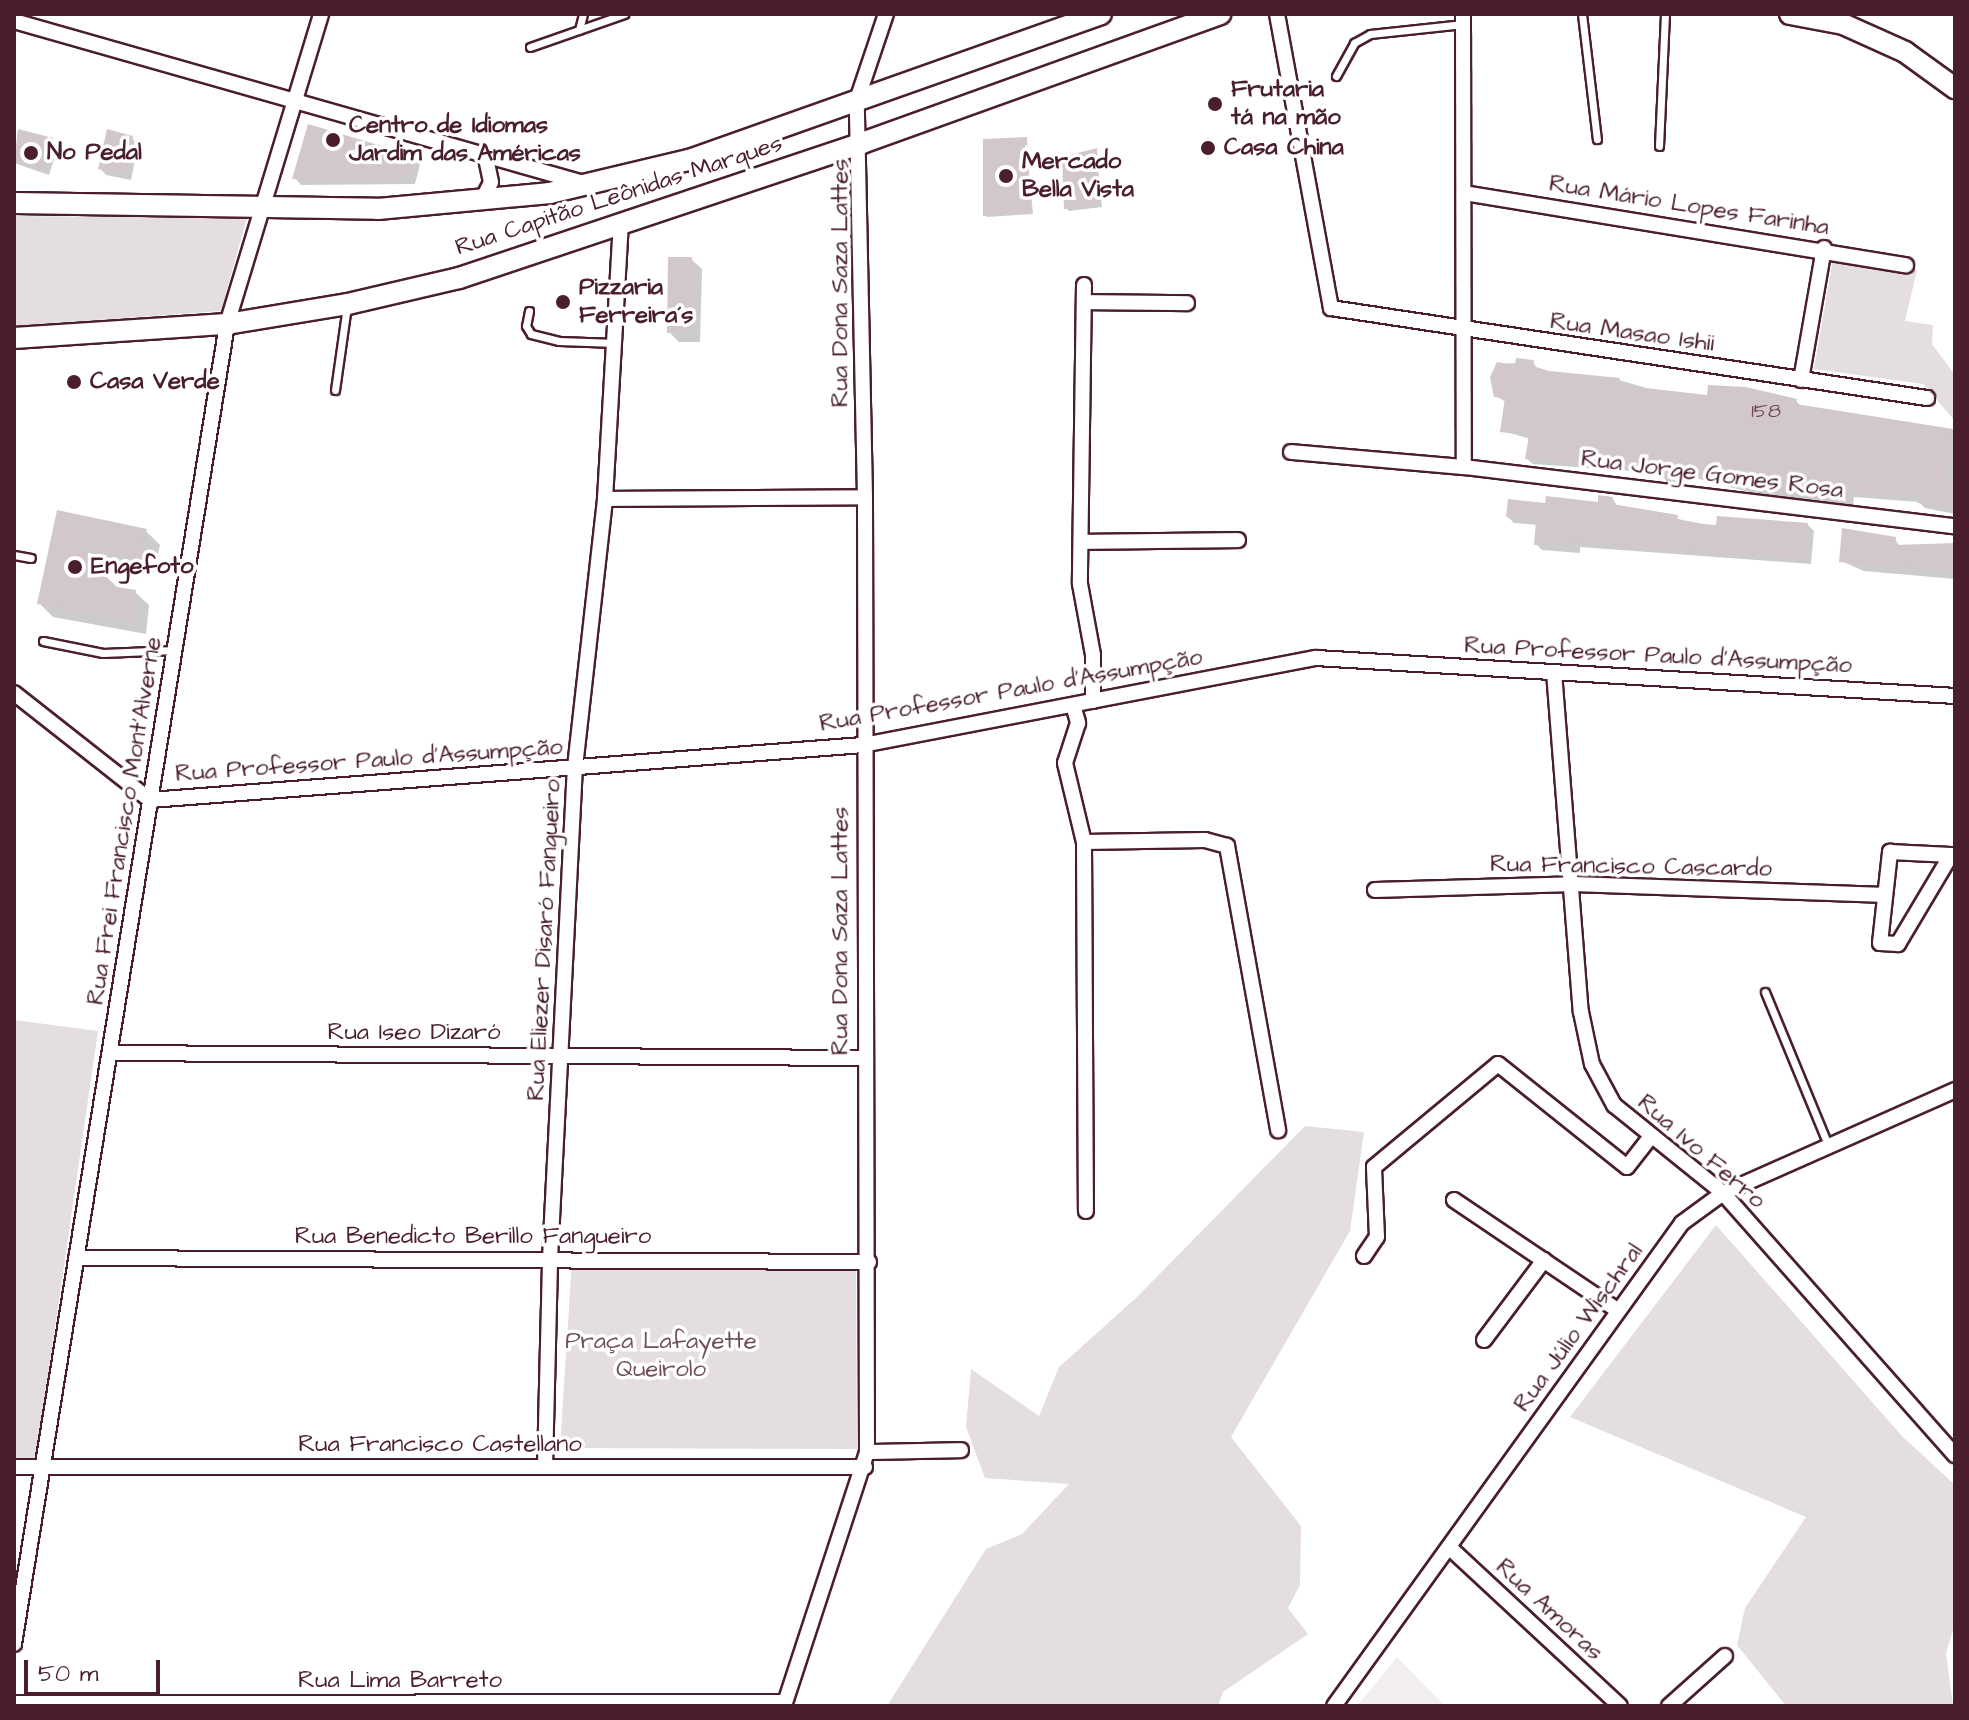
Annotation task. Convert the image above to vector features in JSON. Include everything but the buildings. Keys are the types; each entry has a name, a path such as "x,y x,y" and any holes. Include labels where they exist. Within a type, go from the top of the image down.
{"main road":[{"name":"Rua Capitão Leônidas Marques","path":"14,203 262,208 481,203 591,185 689,160 1101,14"},
{"name":"Rua Capitão Leônidas Marques","path":"14,338 227,324 348,304 459,278 862,143 1220,14"},
{"path":"1790,14 1844,19 1905,52 1955,88"}],"street":[{"name":"Rua Frei Francisco Mont'Alverne","path":"14,1644 227,324 321,14"},
{"path":"857,100 886,14"},
{"name":"Rua Masao Ishii","path":"1277,14 1331,308 1464,331 1927,398"},
{"path":"1463,19 1464,467"},
{"path":"14,21 486,158 591,185"},
{"name":"Rua Dona Saza Lattes","path":"785,1704 866,1460 869,1262 863,1058 865,497 862,143 857,100"},
{"path":"481,203 491,182 486,158"},
{"name":"Rua Mário Lopes Farinha","path":"1464,193 1824,248 1906,265"},
{"name":"Rua Eliezer Disaró Fangueiro","path":"545,1467 550,1259 575,767 605,499 618,343 621,224"},
{"path":"1801,380 1824,248"},
{"path":"1084,285 1081,595 1093,655 1093,701"},
{"path":"1084,302 1187,303"},
{"name":"Rua Jorge Gomes Rosa","path":"1291,452 1464,467 1955,526"},
{"path":"605,499 865,497"},
{"path":"1081,542 1238,540"},
{"name":"Rua Professor Paulo d'Assumpção","path":"14,693 150,800 863,745 1316,658 1955,696"},
{"name":"Rua Ivo Ferro","path":"1554,672 1581,1012 1592,1064 1614,1105 1650,1138 1723,1193 1954,1452"},
{"path":"1073,705 1078,723 1065,763 1084,842 1086,1211"},
{"path":"1084,842 1205,840 1227,846 1278,1130"},
{"path":"1890,852 1951,855 1898,944 1880,943 1885,895 1890,852"},
{"name":"Rua Francisco Cascardo","path":"1375,890 1573,884 1885,895"},
{"name":"Rua Iseo Dizaró","path":"110,1053 863,1058"},
{"path":"1364,1256 1377,1237 1374,1167 1498,1064 1627,1167 1650,1138"},
{"name":"Rua Júlio Wischral","path":"1334,1706 1682,1223 1723,1193 1955,1090"},
{"path":"1454,1200 1617,1310"},
{"name":"Rua Benedicto Berillo Fangueiro","path":"76,1258 869,1262"},
{"path":"1484,1340 1544,1260"},
{"name":"Rua Francisco Castellano","path":"14,1467 545,1467 866,1460 961,1450"},
{"name":"Rua Amoras","path":"1449,1547 1620,1706"},
{"path":"1669,1706 1725,1656"},
{"name":"Rua Lima Barreto","path":"14,1703 785,1704"}],"lane":[{"path":"579,30 583,14"},
{"path":"530,47 624,14"},
{"path":"1582,14 1597,139"},
{"path":"1659,146 1665,14"},
{"path":"1336,76 1354,43 1370,34 1463,19"},
{"path":"335,390 348,304"},
{"path":"529,311 526,326 531,334 559,341 618,343"},
{"path":"14,555 31,558"},
{"path":"43,641 103,653 175,650"},
{"path":"1765,992 1829,1147"}],"shaded area":[{"path":"1397,1657 1445,1706 1357,1706"}],"green space":[{"path":"14,216 247,218 221,311 14,326"},
{"path":"1834,252 1917,270 1905,321 1933,325 1932,344 1955,375 1955,421 1923,384 1814,369"},
{"path":"14,1020 98,1031 36,1459 14,1459"},
{"path":"1305,1126 1364,1132 1350,1231 1231,1437 1301,1526 1300,1585 1288,1608 1308,1634 1223,1692 1218,1706 887,1706 986,1549 1022,1534 1069,1484 985,1478 966,1427 971,1369 1039,1416 1059,1367 1137,1297"},
{"path":"1716,1225 1902,1436 1955,1485 1955,1623 1946,1653 1953,1706 1786,1706 1737,1645 1745,1608 1806,1517 1570,1417"},
{"name":"Praça Lafayette Queirolo","path":"572,1260 856,1270 857,1449 560,1448"}],"place":[{"name":"Frutaria tá na mão","path":"1215,104"},
{"name":"Centro de Idiomas Jardim das Américas","path":"333,140"},
{"name":"Casa China","path":"1208,148"},
{"name":"No Pedal","path":"31,153"},
{"name":"Mercado Bella Vista","path":"1006,176"},
{"name":"Pizzaria Ferreira´s","path":"563,302"},
{"name":"Casa Verde","path":"74,382"},
{"name":"Engefoto","path":"75,567"}]}
